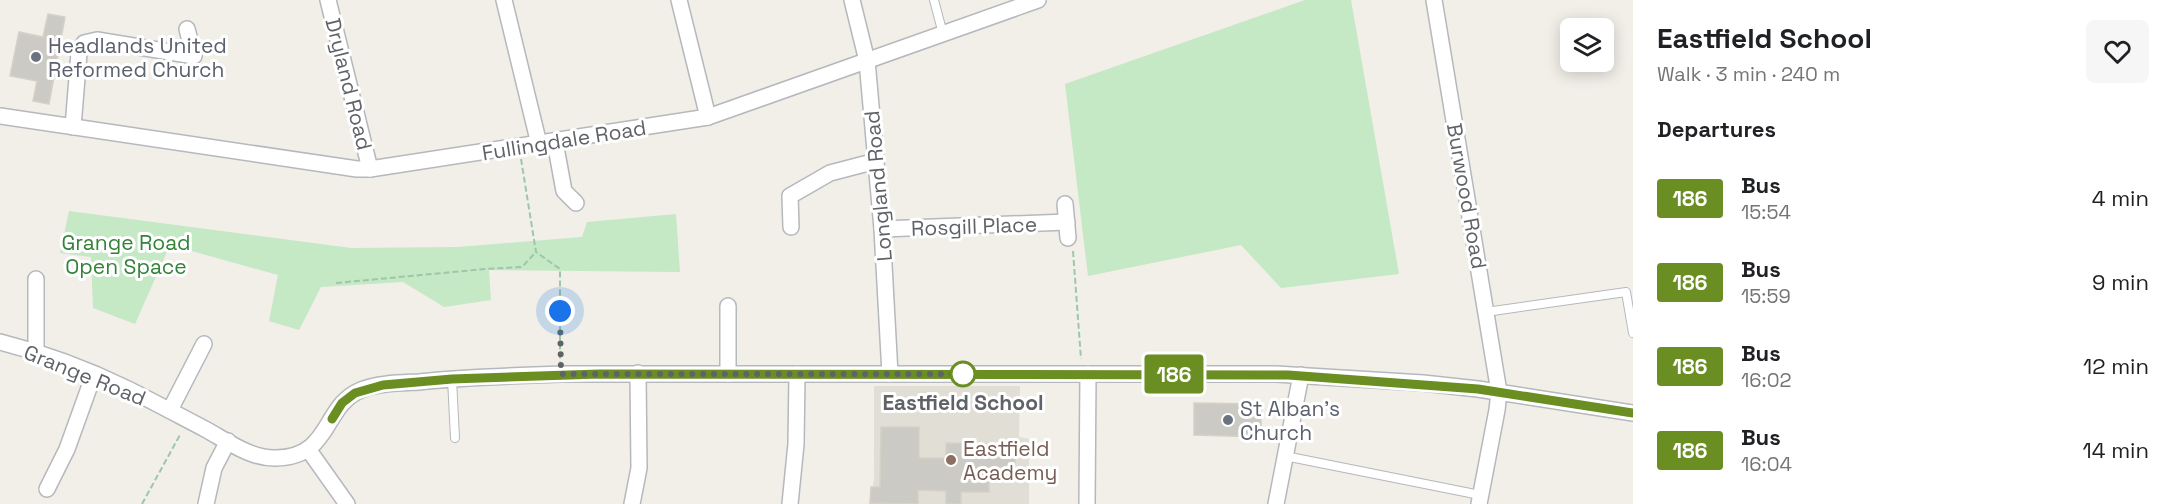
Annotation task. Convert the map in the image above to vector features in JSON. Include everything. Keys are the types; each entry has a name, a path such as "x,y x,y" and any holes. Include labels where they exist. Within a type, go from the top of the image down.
{"street":[{"name":"Dryland Road","path":"328,0 370,169"},
{"path":"504,0 539,144"},
{"path":"679,0 708,117"},
{"name":"Longland Road","path":"852,0 867,61 882,229 890,374"},
{"name":"Burwood Road","path":"1434,0 1498,392 1497,410 1479,499"},
{"name":"Fullingdale Road","path":"0,116 357,169 370,169 708,117 1031,1"},
{"path":"73,127 79,53 84,43 97,40 194,56 187,29"},
{"path":"555,142 564,191 576,203"},
{"path":"791,227 790,196 830,173 876,160"},
{"path":"1065,204 1068,238"},
{"name":"Rosgill Place","path":"882,229 1067,222"},
{"path":"36,279 36,352"},
{"path":"728,306 728,374"},
{"name":"Grange Road","path":"0,342 36,352 94,374 264,457 287,457 308,449"},
{"name":"Grange Road","path":"170,410 204,344"},
{"path":"632,504 639,462 638,373"},
{"path":"347,504 308,449 321,437 342,403 362,390 383,385 452,379 638,373 1300,375 1423,383 1633,413"},
{"path":"47,489 67,449 94,374"},
{"path":"790,504 796,444 797,374"},
{"path":"1085,374 1087,504"},
{"path":"1276,504 1300,375"},
{"path":"206,504 214,468 228,441"}],"lane":[{"path":"934,0 943,34"},
{"path":"1486,312 1626,292 1633,333"},
{"path":"452,379 455,438"},
{"path":"1286,456 1479,499"}],"path":[{"path":"519,147 536,252 560,269 561,374"},
{"path":"1068,238 1073,243 1085,374"},
{"path":"336,284 522,267 536,252"},
{"path":"142,504 188,420"}],"shaded area":[{"name":"Eastfield Academy","path":"874,386 1020,386 1019,437 1029,439 1029,504 869,504 874,480"}],"green space":[{"path":"1305,0 1351,0 1399,274 1281,288 1241,245 1088,276 1065,84"},
{"name":"Grange Road Open Space","path":"69,211 351,248 458,247 582,237 587,222 676,214 680,272 489,270 491,300 444,307 403,282 321,287 299,330 269,321 278,275 170,245 135,324 93,308 91,257 60,253"}],"building":[{"name":"Headlands United Reformed Church","path":"48,14 65,17 49,104 33,101 37,81 10,76 19,32 43,37"},
{"name":"St Alban's Church","path":"1194,403 1261,404 1261,437 1194,435"},
{"path":"881,427 919,427 919,458 946,458 946,443 1015,444 1015,468 989,468 989,492 961,492 961,504 946,504 946,491 918,490 918,504 870,503 871,487 880,487"}],"bus line":[{"name":"186","path":"332,419 342,403 349,397 371,387 452,379 561,374 1288,375 1423,383 1478,389 1633,413"}],"place":[{"name":"Headlands United Reformed Church","path":"36,57"},
{"name":"Eastfield School","path":"963,374"},
{"name":"St Alban's Church","path":"1228,420"},
{"name":"Eastfield Academy","path":"951,460"}],"route":[{"path":"560,311 561,374 963,374"}]}
